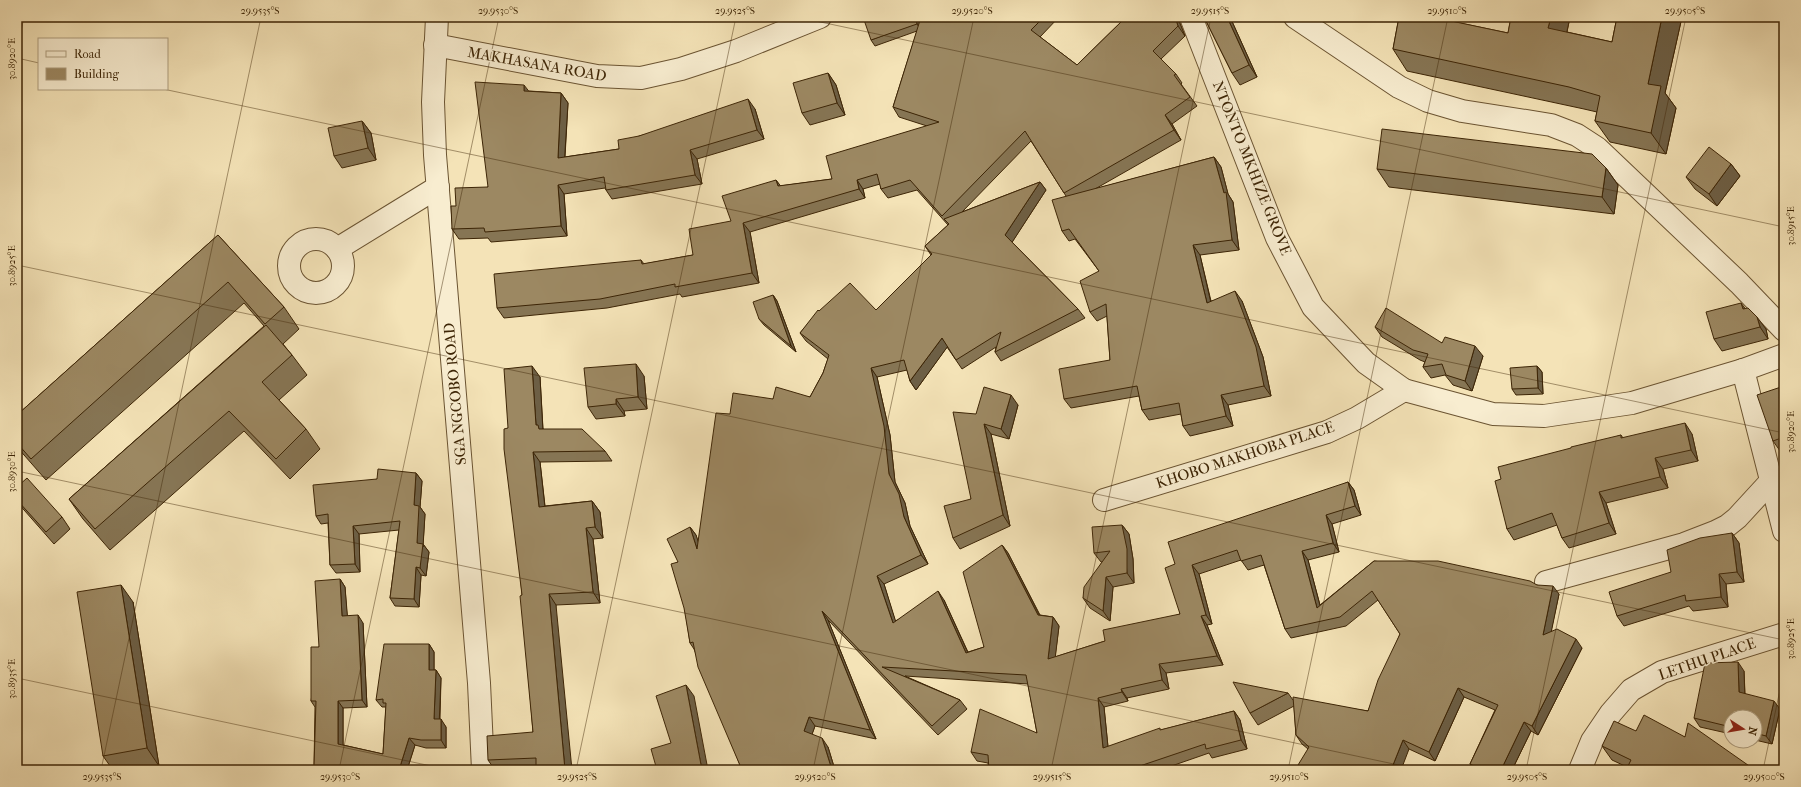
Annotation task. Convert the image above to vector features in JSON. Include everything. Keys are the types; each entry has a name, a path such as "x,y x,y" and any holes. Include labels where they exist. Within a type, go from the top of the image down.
{"street":[{"name":"SGA NGCOBO ROAD","path":"437,17 433,102 438,186 479,683 483,770"},
{"name":"MAKHASANA ROAD","path":"435,46 597,76 641,78 681,69 736,52 820,17"},
{"name":"NTONTO MKHIZE GROVE","path":"1192,17 1276,238 1313,307 1366,363 1404,390 1493,414 1544,416 1632,403 1743,370 1784,355"},
{"path":"1295,17 1399,87 1428,101 1462,111 1551,125 1577,135 1597,148 1733,278 1784,330"},
{"path":"337,249 438,186"},
{"path":"1743,370 1777,488 1784,531"},
{"name":"KHOBO MAKHOBA PLACE","path":"1104,500 1327,432 1357,418 1404,390"},
{"path":"1546,582 1684,544 1715,532 1727,526 1777,488"},
{"name":"LETHU PLACE","path":"1580,770 1592,741 1611,713 1631,690 1662,672 1784,634"}],"building":[{"path":"863,17 915,17 917,24 871,40"},
{"path":"921,17 1044,17 1031,30 1077,65 1122,21 1119,17 1175,17 1178,26 1153,51 1176,74 1174,75 1190,97 1165,115 1174,130 1064,193 1025,131 942,216 910,180 881,189 877,174 857,180 859,189 743,223 752,273 675,287 675,284 600,299 497,308 494,274 641,260 642,264 693,255 689,229 731,221 722,196 776,180 778,186 832,179 826,156 939,122 893,107"},
{"path":"1204,17 1227,17 1249,65 1232,73"},
{"path":"1399,17 1437,17 1508,33 1511,17 1551,17 1548,28 1612,42 1617,17 1662,17 1648,84 1661,86 1651,133 1595,121 1600,96 1569,87 1393,49"},
{"path":"828,73 837,103 802,113 793,83"},
{"path":"475,82 524,85 524,91 561,93 558,158 619,149 618,140 639,136 748,99 757,130 690,150 695,175 606,190 604,177 558,185 561,226 485,232 484,228 452,229 451,206 456,206 455,188 488,187"},
{"path":"362,121 368,148 334,156 328,128"},
{"path":"1382,129 1592,154 1606,168 1602,197 1377,169"},
{"path":"1709,147 1731,164 1709,194 1686,177"},
{"path":"1214,157 1224,193 1226,192 1232,240 1193,245 1207,303 1235,291 1256,347 1264,386 1221,395 1226,416 1183,426 1179,403 1142,410 1137,386 1064,399 1059,369 1110,360 1106,304 1090,312 1080,281 1099,271 1069,229 1062,231 1052,200"},
{"path":"1040,182 1005,235 1078,309 995,352 1001,332 956,360 942,338 910,381 904,360 871,368 884,426 889,474 899,494 904,517 921,555 877,576 893,623 938,591 966,653 984,647 963,572 1002,545 1038,615 1053,617 1048,659 1105,641 1103,630 1180,614 1165,568 1175,564 1168,542 1348,482 1355,506 1326,515 1333,543 1302,551 1317,608 1374,561 1438,561 1530,581 1537,585 1553,586 1543,635 1557,629 1576,639 1532,726 1524,722 1501,770 1482,770 1470,764 1498,705 1458,688 1429,752 1403,740 1391,770 1295,770 1309,747 1296,735 1293,697 1368,711 1378,680 1400,634 1372,591 1340,617 1285,629 1261,555 1241,561 1237,550 1192,565 1206,615 1201,616 1217,656 1159,664 1162,680 1121,689 1122,692 1098,698 1103,748 1160,728 1160,730 1234,711 1241,740 1206,749 1205,744 1128,770 989,770 988,755 971,752 980,709 1037,733 1026,675 882,667 960,700 932,726 822,611 870,730 809,717 804,731 822,738 832,770 742,770 698,667 693,642 690,643 684,608 671,564 678,562 667,539 690,527 697,549 716,413 730,414 733,393 773,399 776,387 810,397 823,373 829,355 800,333 818,310 819,311 850,283 876,310 932,254 925,246 949,224 944,219"},
{"path":"218,235 284,307 265,324 228,282 31,459 17,443 17,415"},
{"path":"773,295 791,346 759,319 753,302"},
{"path":"1741,303 1743,309 1748,308 1757,317 1760,327 1714,339 1706,312"},
{"path":"1386,308 1442,343 1445,337 1475,346 1465,381 1446,375 1442,364 1423,367 1428,354 1413,350 1375,327"},
{"path":"266,325 292,355 262,382 306,429 276,459 229,411 95,529 69,499"},
{"path":"636,364 638,397 616,399 616,404 588,407 584,368"},
{"path":"532,366 536,425 538,425 539,429 582,429 605,451 533,452 539,507 592,501 595,527 586,528 593,592 549,594 565,770 536,770 536,758 488,760 487,736 533,732 520,596 522,595 504,449 504,429 508,428 504,369"},
{"path":"1537,366 1538,388 1512,389 1510,368"},
{"path":"1784,386 1784,437 1773,441 1757,395"},
{"path":"984,387 1011,395 1001,429 984,424 1003,515 953,538 944,506 971,499 953,412 976,414"},
{"path":"1685,423 1691,450 1655,458 1660,477 1599,492 1609,523 1562,538 1552,513 1507,529 1495,481 1501,479 1498,467 1621,435 1621,438"},
{"path":"378,469 416,473 414,505 419,506 417,543 423,544 420,568 416,567 414,599 390,598 400,521 353,526 355,564 330,565 328,514 316,516 313,485 377,479"},
{"path":"27,478 62,517 46,532 17,500 17,487"},
{"path":"1122,525 1127,549 1127,573 1106,577 1103,611 1083,598 1084,587 1110,551 1094,553 1092,527"},
{"path":"1732,533 1737,572 1719,574 1721,597 1686,601 1685,595 1617,616 1609,592 1671,572 1667,550 1700,538"},
{"path":"340,579 342,616 358,615 362,700 338,701 338,744 383,754 386,703 383,703 383,699 376,700 384,644 429,644 429,670 436,670 434,719 441,719 441,740 421,740 409,738 399,770 317,770 317,767 314,767 316,701 311,701 311,647 319,647 315,581"},
{"path":"121,585 147,748 103,756 77,592"},
{"path":"1738,662 1739,692 1774,701 1766,736 1763,735 1763,709 1723,709 1723,725 1694,718 1705,663"},
{"path":"1233,682 1288,693 1250,713"},
{"path":"686,685 702,770 657,770 651,749 671,743 656,696"},
{"path":"1644,715 1685,737 1688,723 1755,770 1626,770 1631,760 1602,746 1614,721 1636,731"}]}
